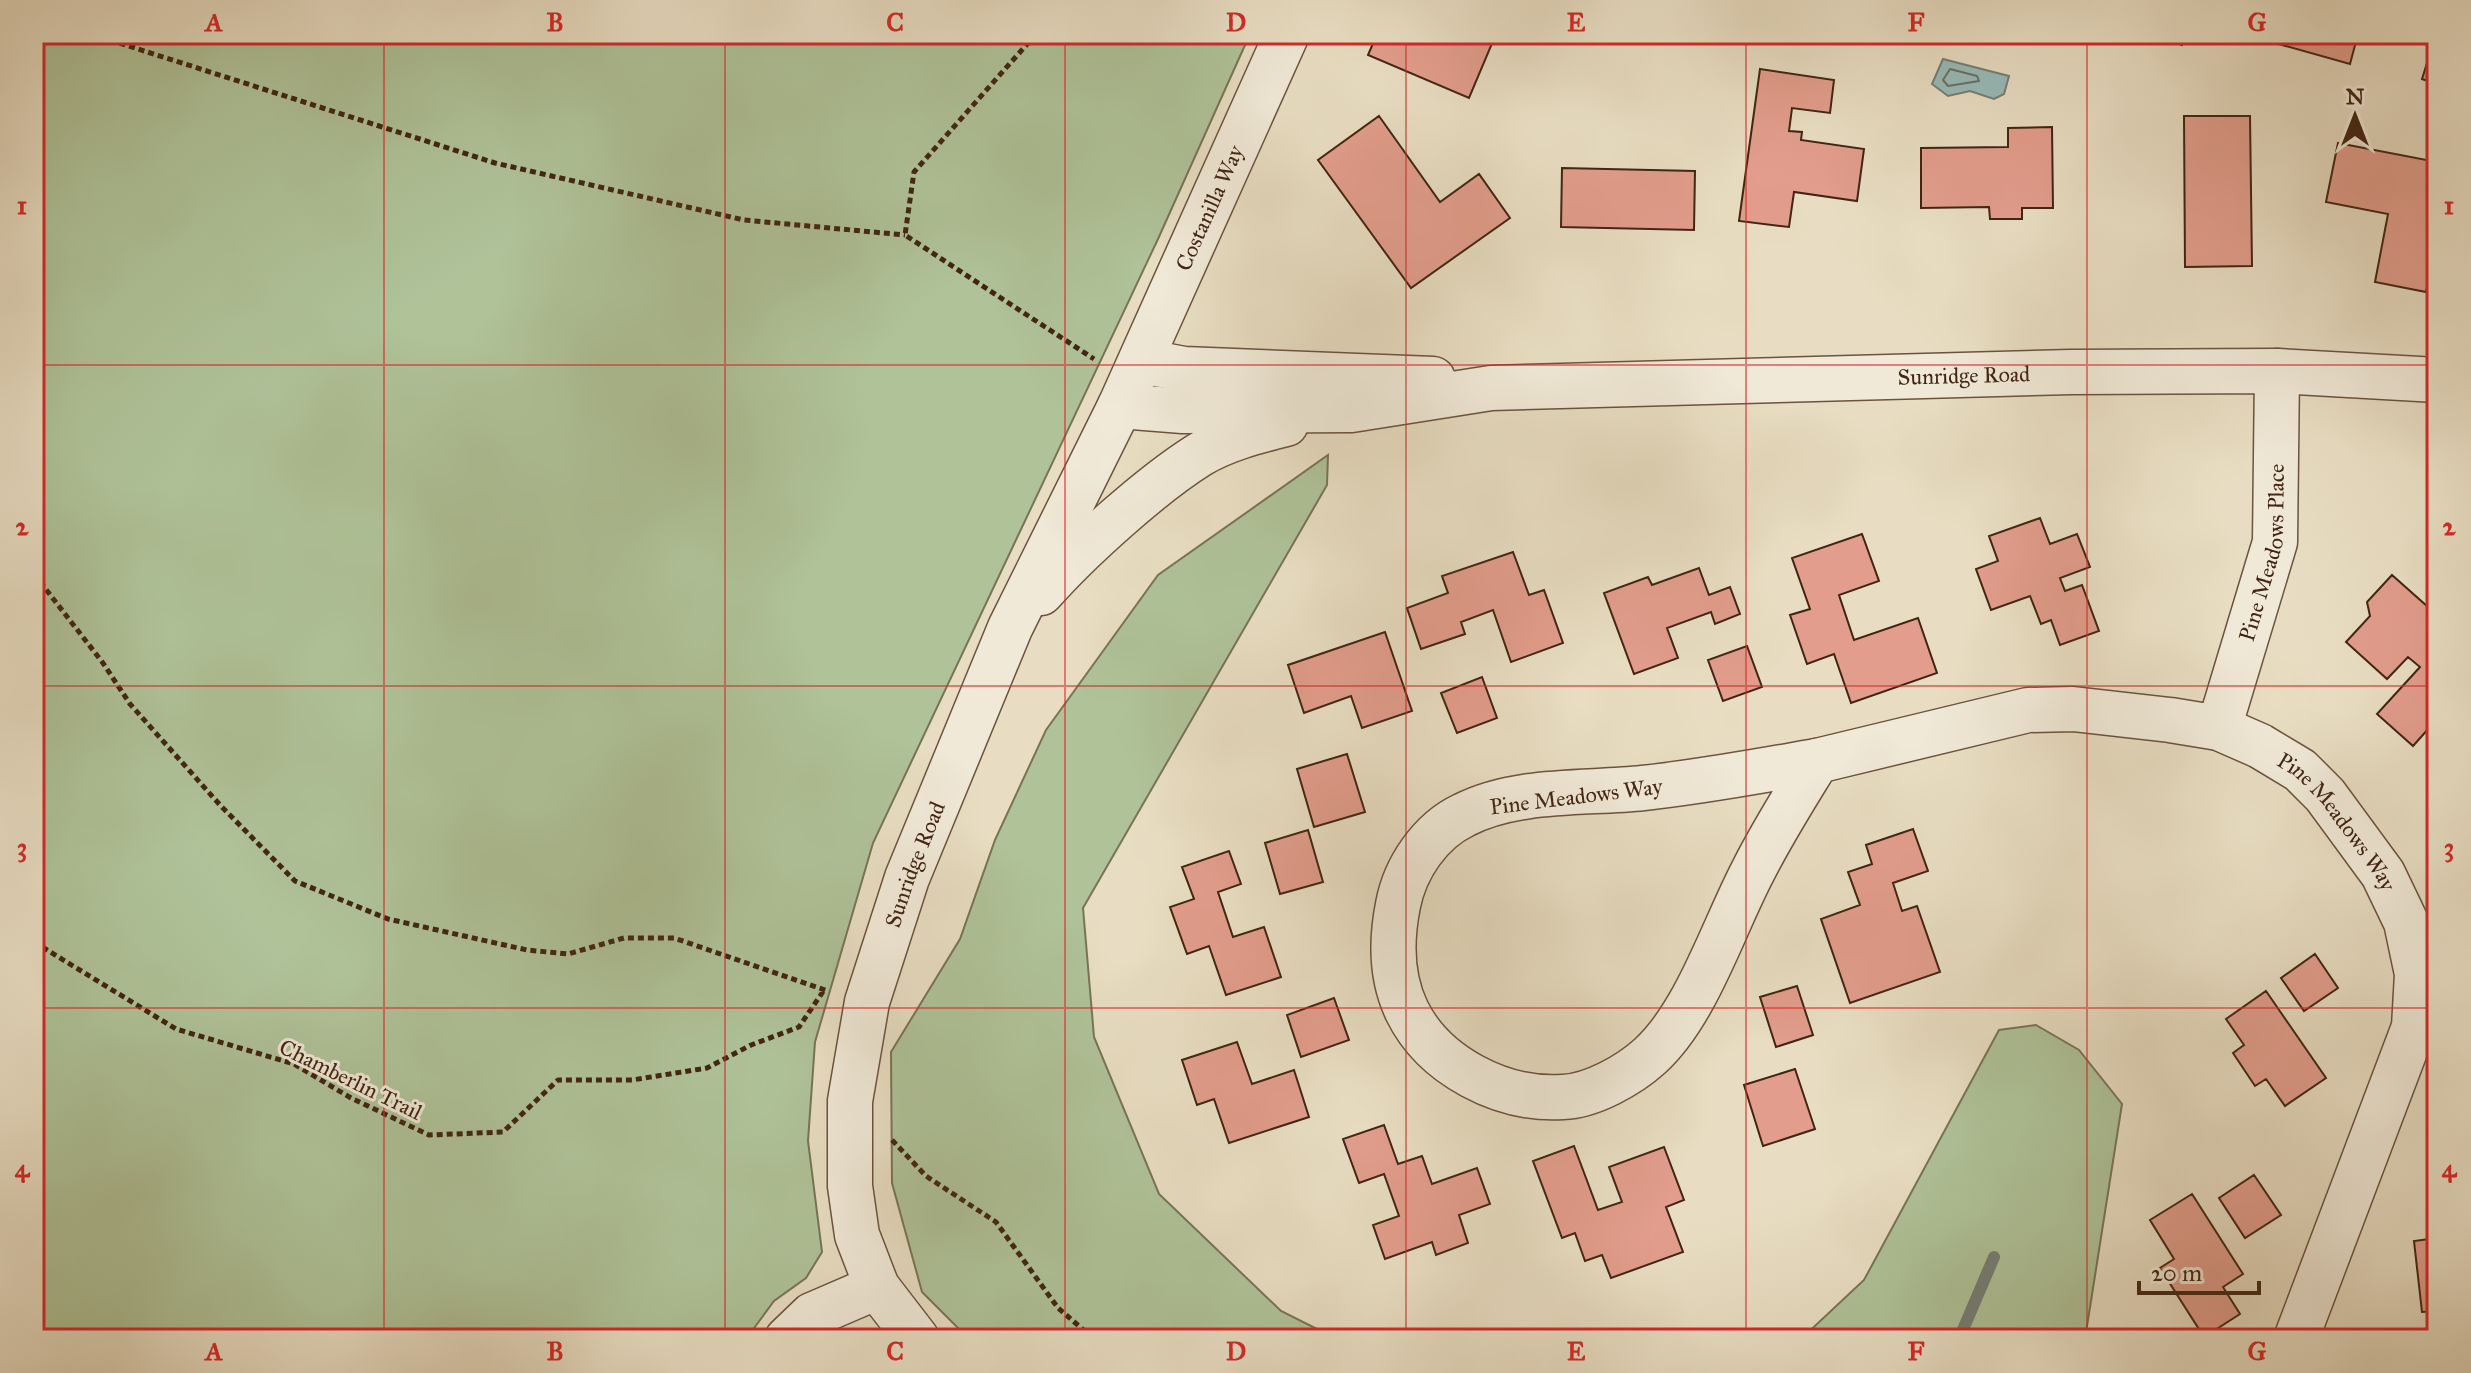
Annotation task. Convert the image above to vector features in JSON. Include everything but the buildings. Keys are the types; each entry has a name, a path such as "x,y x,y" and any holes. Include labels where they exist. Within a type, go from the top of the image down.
{"street":[{"name":"Costanilla Way","path":"1130,383 1287,34"},
{"name":"Sunridge Road","path":"917,1339 877,1287 857,1235 850,1186 850,1101 867,1002 907,878 1010,628 1130,383 1184,369 1412,376 1491,388"},
{"name":"Sunridge Road","path":"1130,383 1183,411 1351,410 1491,388 2071,372 2277,371 2437,380"},
{"name":"Pine Meadows Place","path":"2219,728 2275,542 2277,371"},
{"path":"1010,628 1065,565 1201,454 1257,431 1351,410"},
{"name":"Pine Meadows Way","path":"1817,761 1754,869 1680,1019 1649,1056 1605,1085 1564,1098 1516,1093 1480,1080 1449,1062 1425,1040 1407,1011 1397,984 1392,957 1395,921 1402,885 1414,861 1431,840 1462,815 1499,802 1643,788 1817,761 2028,710 2073,709 2219,728 2260,746 2300,770 2350,824 2383,874 2406,922 2426,1030 2296,1339"},
{"path":"787,1339 812,1315 877,1287"}],"path":[{"path":"91,34 495,163 744,220 905,235 1130,383"},
{"path":"905,235 914,172 1036,34"},
{"path":"34,574 103,663 130,704 220,805 295,881 388,919 527,950 568,954 624,938 674,938 867,1002"},
{"name":"Chamberlin Trail","path":"34,942 176,1029 294,1064 351,1098 429,1135 503,1132 558,1080 632,1080 707,1068 751,1045 799,1027 824,990"},
{"path":"850,1101 926,1176 996,1222 1058,1308 1094,1339"}],"green space":[{"path":"34,34 1250,34 1158,239 873,843 815,1042 808,1141 822,1252 806,1278 774,1301 746,1339 34,1339"},
{"path":"1328,455 1327,485 1083,908 1094,1037 1159,1194 1281,1311 1337,1339 969,1339 922,1292 892,1183 891,1052 960,939 995,840 1046,730 1158,575"},
{"path":"2036,1025 2079,1050 2122,1104 2085,1339 1801,1339 1864,1280 1999,1030"}],"water":[{"path":"1943,59 2009,76 2004,94 1994,99 1970,91 1948,96 1932,84"}],"waterway":[{"path":"1959,1339 1994,1257"}]}
